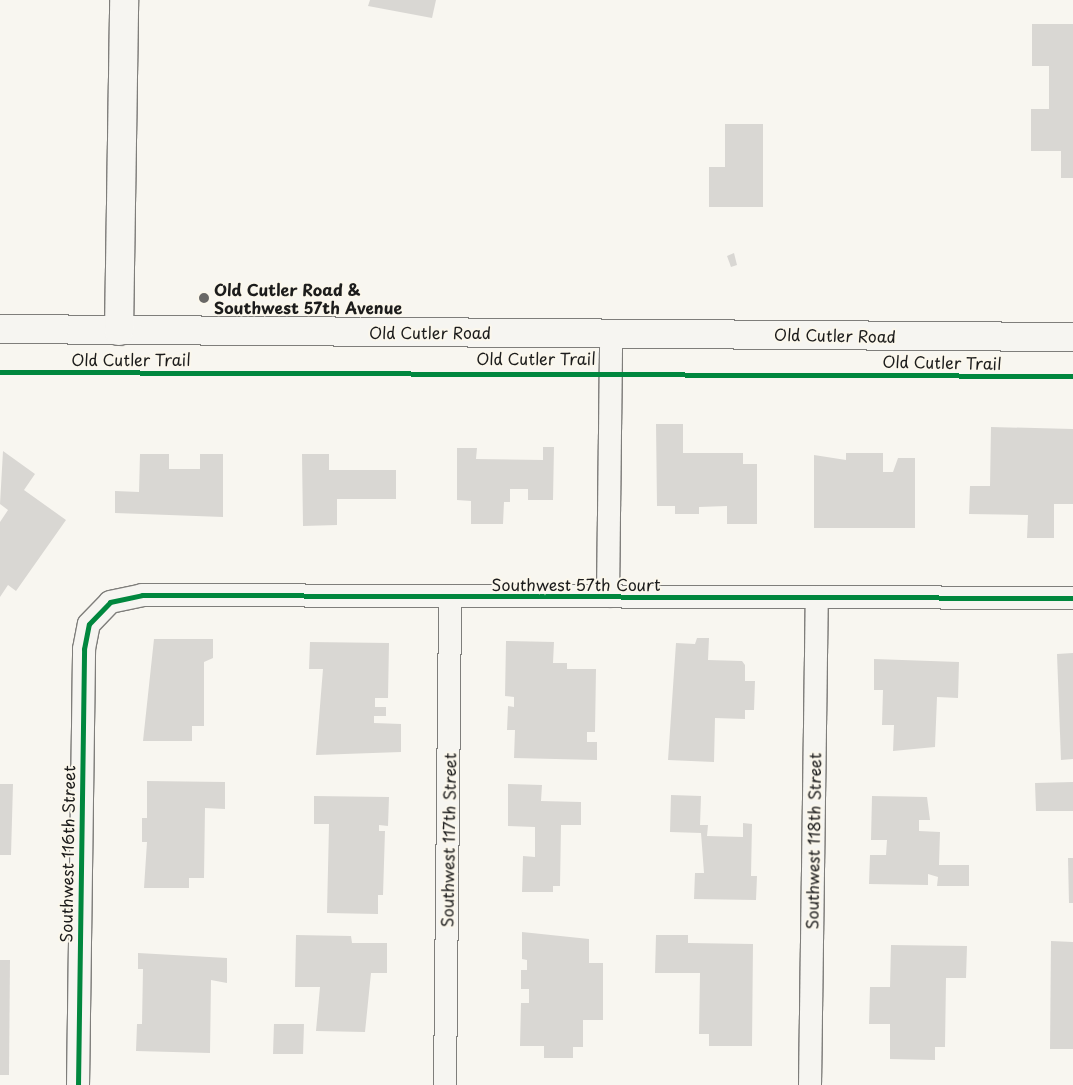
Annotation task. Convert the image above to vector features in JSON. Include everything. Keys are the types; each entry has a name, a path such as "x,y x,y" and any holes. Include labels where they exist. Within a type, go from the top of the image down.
{"main road":[{"path":"119,331 124,0"},
{"name":"Old Cutler Road","path":"0,329 611,332 1073,337"}],"street":[{"path":"608,596 611,332"},
{"name":"Southwest 57th Court","path":"89,624 110,602 142,594 1073,598"},
{"name":"Southwest 117th Street","path":"445,1085 450,596"},
{"name":"Southwest 118th Street","path":"810,1085 817,597"},
{"name":"Southwest 116th Street","path":"78,1085 82,674 89,624"}],"building":[{"path":"370,0 436,0 432,18 368,6"},
{"path":"1032,24 1073,24 1073,178 1061,178 1061,151 1031,151 1031,109 1049,109 1049,66 1032,66"},
{"path":"725,124 763,124 763,207 709,207 709,167 725,167"},
{"path":"734,253 737,265 731,267 727,256"},
{"path":"656,424 683,424 683,453 743,453 743,464 757,464 757,524 727,524 727,506 699,507 699,514 675,514 675,506 657,506"},
{"path":"991,427 1073,429 1073,504 1054,504 1054,538 1027,538 1028,515 969,514 970,486 990,486"},
{"path":"543,447 554,447 553,500 528,500 528,489 510,489 510,502 504,502 503,524 471,524 471,501 457,500 457,448 477,448 476,459 543,460"},
{"path":"3,451 35,474 24,490 66,520 16,591 8,585 0,597 0,522 8,510 0,504"},
{"path":"846,453 883,453 883,472 893,472 898,458 915,458 915,528 814,528 814,455 846,460"},
{"path":"140,454 169,454 169,469 200,469 200,454 223,454 223,517 115,513 115,491 139,492"},
{"path":"302,454 329,454 329,470 396,470 396,499 337,499 337,525 303,526"},
{"path":"697,638 709,638 708,660 742,661 745,665 745,681 755,681 754,710 745,710 745,719 715,718 714,762 668,760 676,643 695,644"},
{"path":"154,639 213,639 213,658 204,662 204,726 192,726 192,741 143,741"},
{"path":"506,641 554,642 553,663 567,663 567,669 596,669 595,732 587,732 587,742 597,742 597,760 514,758 515,730 507,730 508,706 514,707 514,697 505,696"},
{"path":"310,642 389,643 388,698 375,698 375,707 386,707 386,716 374,716 374,723 401,724 401,752 316,755 323,669 309,669"},
{"path":"1073,653 1073,759 1061,760 1057,654"},
{"path":"874,659 959,662 958,698 937,697 935,747 893,751 894,725 882,725 883,690 874,690"},
{"path":"147,781 225,782 225,809 205,808 204,878 189,878 189,888 144,888 147,842 142,842 142,818 147,818"},
{"path":"1073,782 1073,811 1036,811 1035,783"},
{"path":"0,784 13,784 11,855 0,855"},
{"path":"508,784 542,785 541,801 581,802 581,825 561,825 560,886 553,886 553,892 522,892 523,856 535,857 535,827 508,826"},
{"path":"671,795 701,796 700,825 708,825 707,836 743,837 743,823 752,824 751,876 757,876 756,900 694,899 695,873 704,873 701,833 670,832"},
{"path":"314,796 389,797 388,826 379,825 379,831 385,831 383,895 378,895 378,914 327,913 329,824 314,824"},
{"path":"872,796 927,797 930,820 919,820 919,831 940,832 939,865 969,865 969,886 937,886 938,877 928,874 928,885 869,884 870,855 886,855 887,840 871,840"},
{"path":"1068,858 1073,858 1073,903 1069,903"},
{"path":"522,932 589,939 589,963 603,963 603,1020 583,1020 583,1047 573,1047 573,1058 544,1058 544,1046 520,1046 521,1003 529,1003 529,989 521,989 521,970 527,970 527,960 522,959"},
{"path":"296,935 351,936 352,943 387,943 387,973 371,973 365,1032 316,1031 320,987 295,987"},
{"path":"656,935 688,935 688,943 753,944 752,1046 709,1046 709,1034 699,1034 700,973 655,973"},
{"path":"1051,941 1073,942 1073,1049 1050,1049"},
{"path":"891,945 967,946 966,978 946,978 945,1047 935,1047 935,1060 890,1059 890,1024 869,1024 870,987 890,987"},
{"path":"138,953 227,958 227,983 211,980 210,1053 136,1051 137,1024 142,1024 143,969 138,969"},
{"path":"0,960 10,960 9,1075 0,1075"},
{"path":"274,1024 304,1024 303,1054 273,1054"}],"cycle path":[{"name":"Old Cutler Trail","path":"0,372 1073,376"},
{"path":"78,1085 84,649 89,624 110,602 142,595 1073,598"}],"place":[{"name":"Old Cutler Road & Southwest 57th Avenue","path":"204,298"}]}
